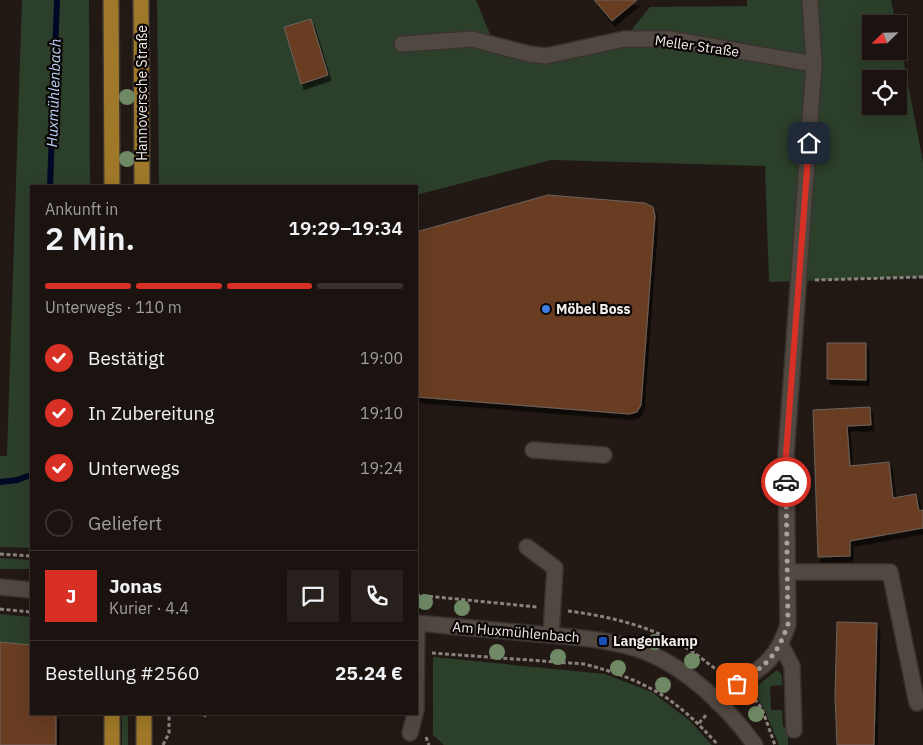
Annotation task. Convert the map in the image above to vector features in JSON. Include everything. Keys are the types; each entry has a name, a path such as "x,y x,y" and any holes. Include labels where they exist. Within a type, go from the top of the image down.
{"main road":[{"path":"111,0 112,185"},
{"name":"Hannoversche Straße","path":"141,0 142,185"},
{"path":"112,715 112,745"},
{"path":"144,715 144,745"}],"street":[{"path":"717,702 729,690 759,670 773,657 781,645 788,624 786,455 814,64 810,0"},
{"name":"Meller Straße","path":"402,44 472,39 528,54 546,56 624,39 670,39 814,64"},
{"path":"533,450 604,455"},
{"path":"527,547 555,568 551,635"},
{"path":"787,572 890,572 917,703"},
{"path":"0,587 30,590"},
{"name":"Am Huxmühlenbach","path":"418,623 603,641 646,652 680,671 717,702 735,719 755,745"},
{"path":"781,645 792,666 794,730"},
{"path":"410,733 415,715"}],"path":[{"path":"799,281 923,277"},
{"path":"0,554 30,556"},
{"path":"0,609 30,612"},
{"path":"479,656 480,650"},
{"path":"418,652 584,664 607,670 653,688 692,716 718,745"},
{"path":"517,652 517,659"},
{"path":"545,654 545,662"},
{"path":"749,692 762,709 775,745"},
{"path":"162,745 169,733 170,715"}],"green space":[{"path":"22,0 89,0 90,185 30,185 30,548 0,547 0,456 7,456"},
{"path":"157,0 476,0 494,44 529,54 624,39 650,7 747,6 747,0 891,0 894,15 862,15 862,60 903,60 905,70 862,70 862,115 907,115 907,79 923,162 923,277 769,282 765,166 551,160 418,194 418,185 159,185"},
{"path":"0,558 30,560 30,569 0,569"},
{"path":"0,614 30,617 30,645 0,642"},
{"path":"433,657 605,674 652,692 689,720 712,745 444,745 433,735"},
{"path":"777,670 782,675 782,685 770,686 771,710 782,710 783,726 788,731 788,745 779,745 764,708 752,690"},
{"path":"122,715 128,715 128,745 122,745"}],"building":[{"path":"594,0 637,0 612,21"},
{"path":"311,19 328,75 301,84 284,27"},
{"path":"548,195 645,203 653,207 655,216 641,405 637,412 629,414 418,397 418,231"},
{"path":"827,343 866,343 866,380 827,379"},
{"path":"870,407 871,425 847,426 850,466 889,462 893,498 916,494 919,511 923,510 923,528 850,541 850,556 818,557 813,410"},
{"path":"837,622 877,623 874,745 837,745 835,696"},
{"path":"0,642 30,645 30,715 56,715 56,745 0,745"}],"waterway":[{"name":"Huxmühlenbach","path":"50,185 57,0"},
{"name":"Huxmühlenbach","path":"0,482 17,480 30,475"}],"way so far":[{"path":"737,684 759,670 773,657 781,645 788,624 786,482"}],"place":[{"name":"Möbel Boss","path":"546,309"},
{"name":"Langenkamp","path":"603,641"}],"route":[{"path":"786,482 786,455 809,143"}]}
